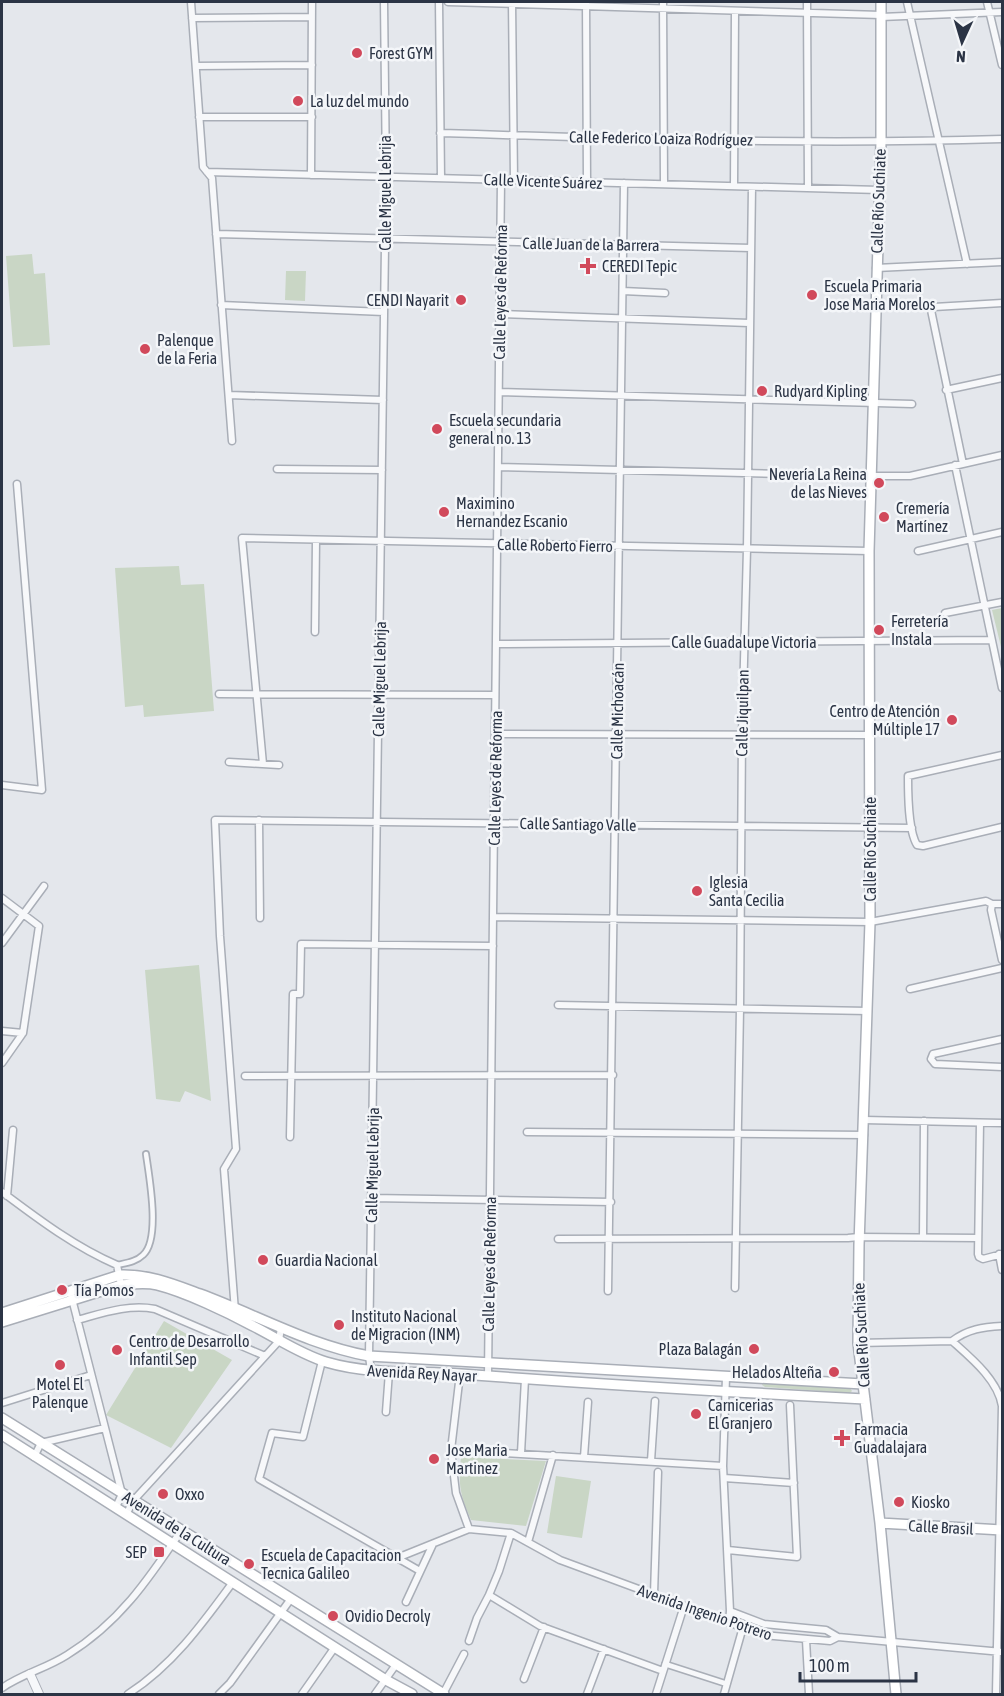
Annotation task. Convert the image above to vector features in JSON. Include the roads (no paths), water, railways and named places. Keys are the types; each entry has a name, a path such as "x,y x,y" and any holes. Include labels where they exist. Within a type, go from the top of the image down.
{"main road":[{"name":"Calle Río Suchiate","path":"881,2 881,142 869,551 870,922 859,1237 858,1343 880,1523 896,1695"},
{"name":"Avenida Rey Nayar","path":"2,1322 71,1296 139,1275 159,1279 235,1307 325,1346 369,1356 862,1384"},
{"name":"Avenida Rey Nayar","path":"120,1280 156,1285 182,1294 235,1317 279,1341 322,1360 345,1367 371,1371 460,1374 865,1400"},
{"name":"Avenida Rey Nayar","path":"2,1313 71,1296"},
{"path":"759,1393 760,1379"},
{"name":"Avenida de la Cultura","path":"2,1418 443,1694"},
{"name":"Avenida de la Cultura","path":"2,1435 412,1695"},
{"name":"Calle Brasil","path":"880,1523 1000,1530"}],"street":[{"path":"191,2 205,169 212,178 232,441"},
{"path":"311,175 312,2"},
{"name":"Calle Miguel Lebrija","path":"371,1371 369,1356 386,177 384,2"},
{"path":"439,2 441,178"},
{"path":"448,2 663,5 881,16 1002,12"},
{"path":"512,2 514,180"},
{"path":"807,2 808,188"},
{"path":"907,2 967,264"},
{"path":"987,2 1002,64"},
{"path":"586,4 587,182"},
{"path":"663,5 664,184"},
{"path":"734,186 735,10"},
{"path":"192,18 312,17"},
{"path":"196,66 312,64"},
{"path":"199,117 312,117"},
{"name":"Calle Federico Loaiza Rodríguez","path":"440,133 808,142 1002,139"},
{"name":"Calle Vicente Suárez","path":"205,169 311,175 879,190"},
{"name":"Calle Leyes de Reforma","path":"488,1376 501,180"},
{"name":"Calle Michoacán","path":"608,1291 613,1075 624,183"},
{"name":"Calle Jiquilpan","path":"735,1288 740,1009 740,825 750,399 752,187"},
{"name":"Calle Juan de la Barrera","path":"216,234 751,248"},
{"path":"876,268 1002,262"},
{"path":"623,291 665,293"},
{"path":"963,464 931,309 1002,303"},
{"path":"221,305 384,312"},
{"path":"500,314 749,323"},
{"path":"946,390 1002,378"},
{"path":"499,392 912,404"},
{"path":"229,396 383,400"},
{"path":"498,467 909,476 1002,455"},
{"path":"955,465 1002,688"},
{"path":"278,469 382,471"},
{"path":"2,785 42,790 17,484"},
{"path":"918,551 1002,532"},
{"name":"Calle Roberto Fierro","path":"256,694 242,538 869,551"},
{"path":"315,632 316,540"},
{"path":"945,613 1002,602"},
{"name":"Calle Guadalupe Victoria","path":"496,644 991,640"},
{"path":"219,693 495,695"},
{"path":"256,694 262,764"},
{"path":"495,734 870,735"},
{"path":"1002,754 908,776 912,828 917,845 923,846 1002,827"},
{"path":"229,762 279,765"},
{"name":"Calle Santiago Valle","path":"235,1307 224,1169 236,1149 220,936 215,820 912,828"},
{"path":"259,820 260,918"},
{"path":"2,943 44,886"},
{"path":"2,898 39,926 23,1033 2,1063"},
{"path":"493,917 870,922 986,901 992,904 1002,904"},
{"path":"992,904 991,910 1002,960"},
{"path":"290,1137 293,994 300,994 302,944 493,946"},
{"path":"910,989 1002,968"},
{"path":"558,1005 868,1011"},
{"path":"2,1031 23,1033"},
{"path":"1002,1039 933,1054 931,1059 935,1064 1002,1067"},
{"path":"245,1076 613,1075"},
{"path":"864,1120 1002,1123"},
{"path":"923,1237 924,1121"},
{"path":"980,1123 979,1257 1001,1254 1002,1270"},
{"path":"14,1130 4,1194 48,1227 97,1257 117,1265 132,1262 144,1255 152,1240 151,1185 146,1154"},
{"path":"527,1132 864,1135"},
{"path":"371,1198 611,1202"},
{"path":"558,1239 978,1238"},
{"path":"117,1265 120,1280"},
{"path":"71,1296 122,1494 116,1507"},
{"path":"77,1320 126,1308 144,1307 168,1313 265,1356"},
{"path":"235,1307 235,1317"},
{"path":"858,1343 952,1341 964,1332 1002,1326"},
{"path":"127,1513 133,1501 279,1341 281,1327"},
{"path":"952,1341 988,1378 1001,1397 999,1652 996,1695"},
{"path":"322,1360 303,1437 272,1433 259,1479 420,1571"},
{"path":"386,1412 389,1372"},
{"path":"397,1558 469,1529 456,1493 451,1450 460,1374"},
{"path":"2,1403 92,1376"},
{"path":"726,1377 723,1466 729,1621"},
{"path":"521,1454 525,1379"},
{"path":"651,1461 655,1401"},
{"path":"584,1457 588,1402"},
{"path":"728,1550 797,1557 790,1405"},
{"path":"34,1457 41,1443 105,1428"},
{"path":"451,1450 723,1466"},
{"path":"528,1542 553,1455"},
{"path":"654,1594 658,1472"},
{"path":"724,1478 794,1483"},
{"name":"Avenida Ingenio Potrero","path":"469,1529 511,1533 560,1560 764,1635 830,1641 838,1637"},
{"path":"2,1688 69,1655 106,1628 129,1604 181,1531"},
{"path":"469,1641 477,1617 489,1595 511,1533"},
{"path":"406,1602 433,1543"},
{"path":"128,1695 148,1682 183,1647 233,1582"},
{"path":"489,1595 544,1628 664,1668 727,1684"},
{"path":"219,1695 290,1600"},
{"path":"656,1695 684,1606"},
{"name":"Avenida Ingenio Potrero","path":"730,1611 764,1624 826,1630 838,1637"},
{"path":"724,1695 743,1627"},
{"path":"524,1679 544,1628"},
{"path":"838,1637 999,1652"},
{"path":"806,1640 809,1695"},
{"path":"302,1695 335,1647"},
{"path":"587,1695 603,1649"},
{"path":"443,1694 464,1654"},
{"path":"375,1695 395,1666"},
{"path":"30,1674 39,1695"}],"place":[{"name":"Forest GYM","path":"357,53"},
{"name":"La luz del mundo","path":"298,101"},
{"name":"CEREDI Tepic","path":"588,266"},
{"name":"Escuela Primaria Jose Maria Morelos","path":"812,295"},
{"name":"CENDI Nayarit","path":"461,300"},
{"name":"Palenque de la Feria","path":"145,349"},
{"name":"Rudyard Kipling","path":"762,391"},
{"name":"Escuela secundaria general no. 13","path":"437,429"},
{"name":"Nevería La Reina de las Nieves","path":"879,483"},
{"name":"Maximino Hernandez Escanio","path":"444,512"},
{"name":"Cremería Martínez","path":"884,517"},
{"name":"Ferretería Instala","path":"879,630"},
{"name":"Centro de Atención Múltiple 17","path":"952,720"},
{"name":"Iglesia Santa Cecilia","path":"697,891"},
{"name":"Guardia Nacional","path":"263,1260"},
{"name":"Tía Pomos","path":"62,1290"},
{"name":"Instituto Nacional de Migracion (INM)","path":"339,1325"},
{"name":"Plaza Balagán","path":"754,1349"},
{"name":"Centro de Desarrollo Infantil Sep","path":"117,1350"},
{"name":"Motel El Palenque","path":"60,1365"},
{"name":"Helados Alteña","path":"834,1372"},
{"name":"Carnicerias El Granjero","path":"696,1414"},
{"name":"Farmacia Guadalajara","path":"842,1438"},
{"name":"Jose Maria Martinez","path":"434,1459"},
{"name":"Oxxo","path":"163,1494"},
{"name":"Kiosko","path":"899,1502"},
{"name":"SEP","path":"159,1552"},
{"name":"Escuela de Capacitacion Tecnica Galileo","path":"249,1564"},
{"name":"Ovidio Decroly","path":"333,1616"}]}
